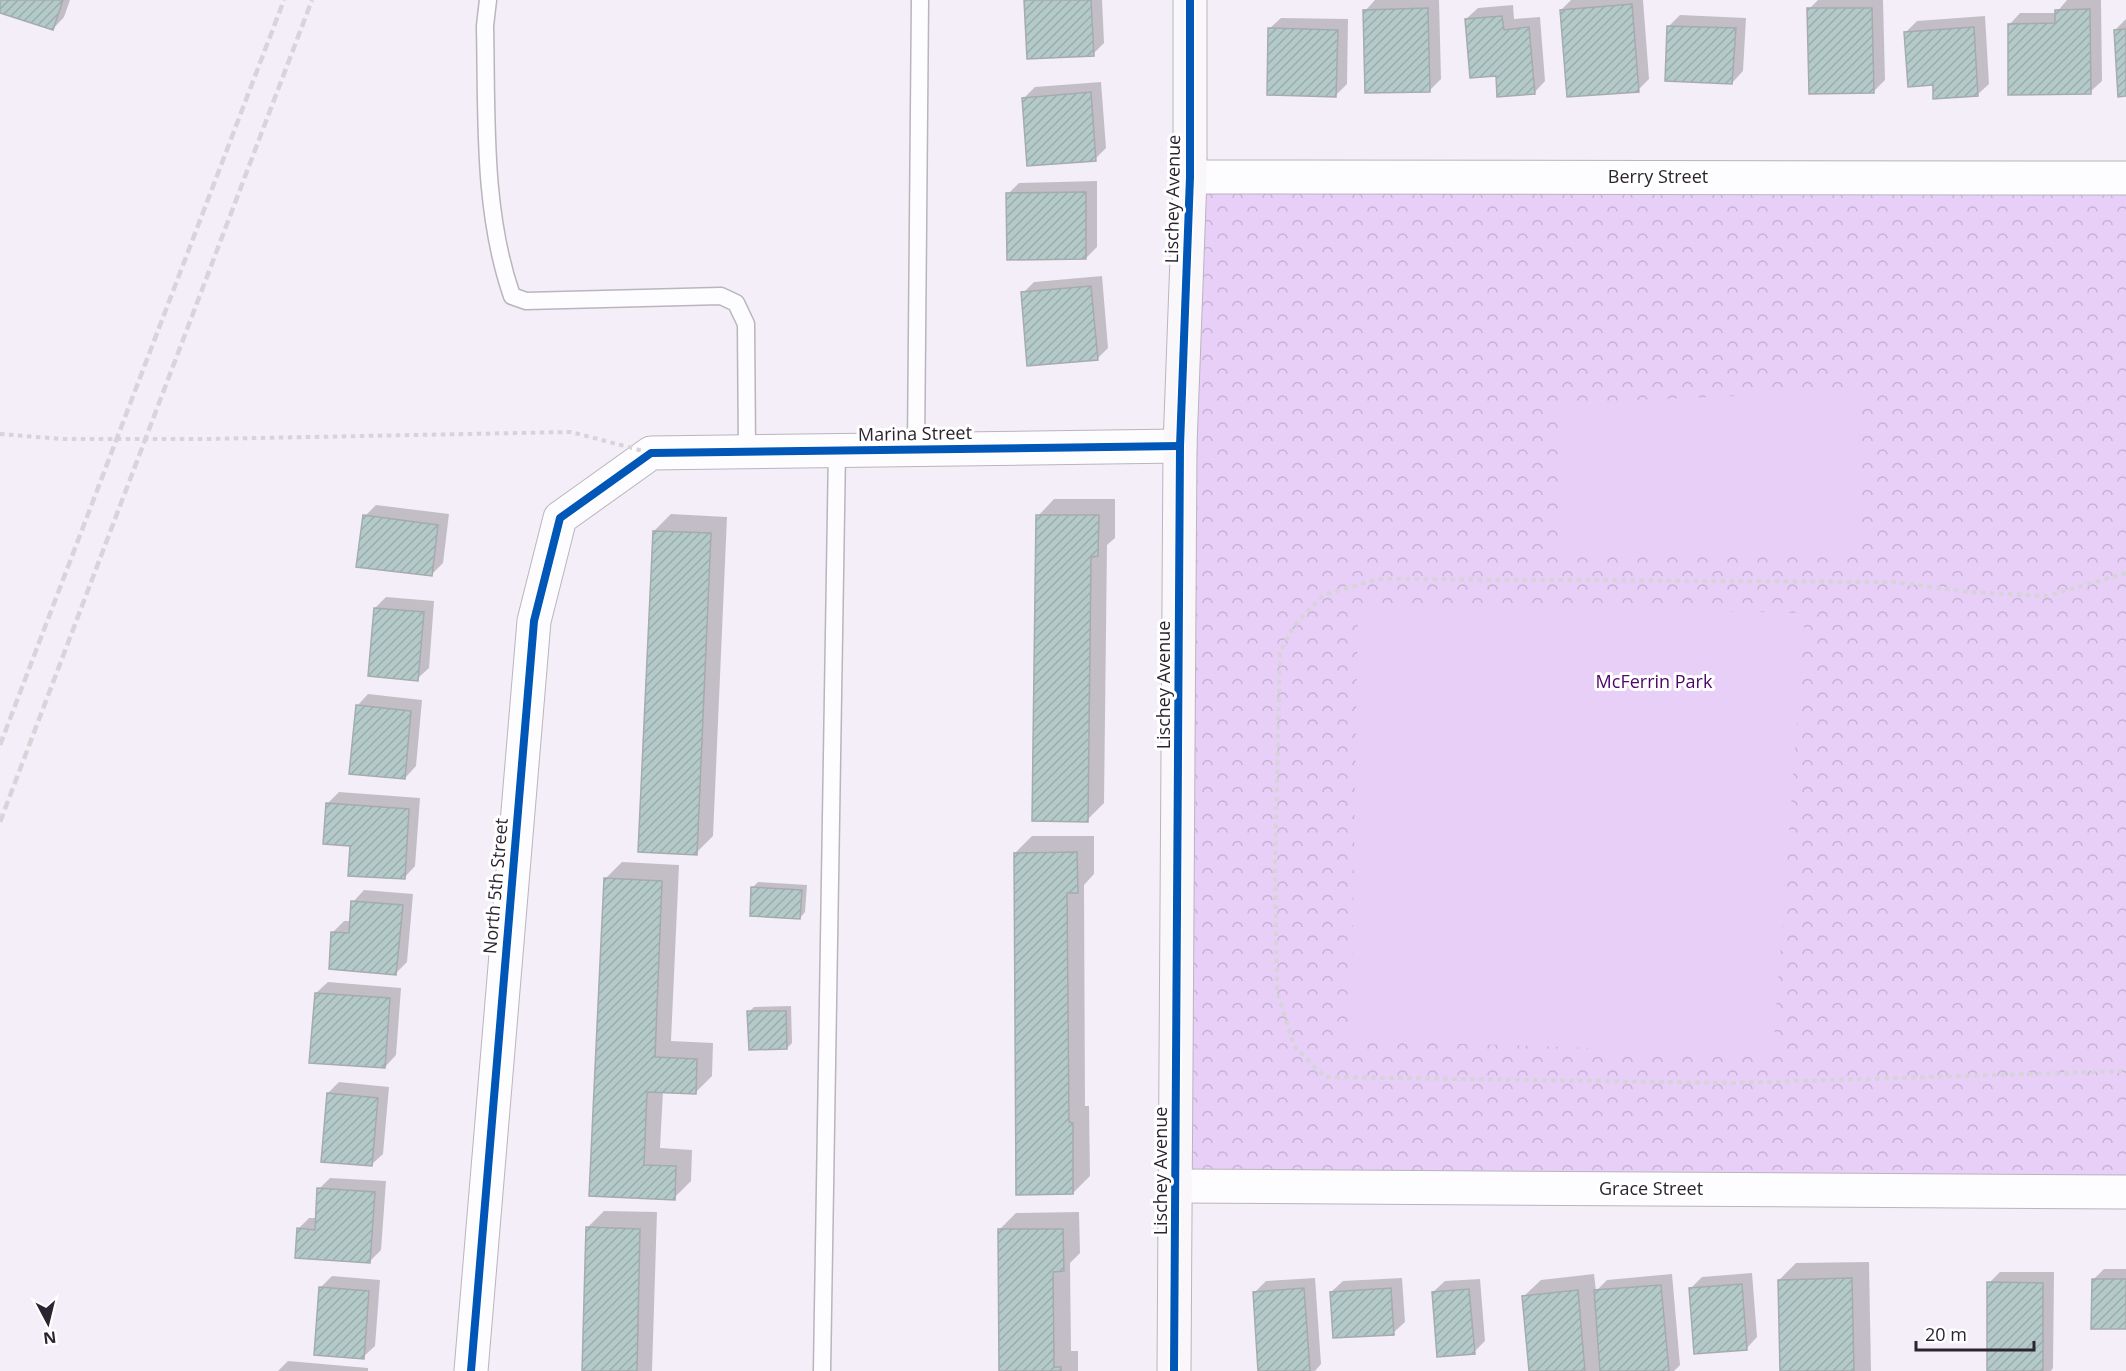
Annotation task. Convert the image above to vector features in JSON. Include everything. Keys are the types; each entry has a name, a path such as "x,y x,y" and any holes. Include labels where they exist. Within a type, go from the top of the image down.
{"street":[{"name":"Lischey Avenue","path":"1174,1371 1180,446 1190,177 1190,0"},
{"name":"Berry Street","path":"1190,177 2126,178"},
{"name":"Marina Street","path":"651,453 1180,446"},
{"name":"North 5th Street","path":"471,1371 534,621 560,518 651,453"},
{"name":"Grace Street","path":"1176,1186 2126,1192"}],"lane":[{"path":"488,0 484,26 489,184 500,263 512,296 526,301 721,296 736,303 747,324 747,452"},
{"path":"916,449 920,0"},
{"path":"822,1371 837,450"}],"path":[{"path":"0,434 62,439 205,439 571,432 651,453"},
{"path":"2126,573 2047,596 1968,591 1895,582 1378,579 1323,595 1293,627 1280,653 1275,865 1277,990 1294,1046 1325,1077 1732,1083 2126,1071"}],"green space":[{"name":"McFerrin Park","path":"1190,177 2126,178 2126,1187 1176,1186"},
{"path":"1862,391 1861,554 1561,552 1561,403"},
{"path":"1358,603 1805,613 1773,1054 1351,1040"}],"building":[{"path":"0,0 63,0 53,30 0,13"},
{"path":"1024,0 1091,0 1094,56 1027,59"},
{"path":"1632,4 1639,92 1567,97 1560,10"},
{"path":"1428,8 1430,92 1365,93 1363,10"},
{"path":"1807,8 1872,8 1874,93 1809,94"},
{"path":"2090,9 2091,94 2008,95 2008,24 2055,23 2055,10"},
{"path":"1502,16 1504,30 1529,27 1535,94 1497,97 1496,76 1470,78 1465,19"},
{"path":"1667,26 1736,28 1732,84 1665,81"},
{"path":"1974,27 1978,96 1933,99 1933,85 1908,87 1904,32"},
{"path":"1268,28 1338,30 1336,97 1267,95"},
{"path":"2126,29 2126,96 2118,97 2114,30"},
{"path":"1091,92 1096,161 1027,166 1022,98"},
{"path":"1086,192 1086,259 1007,260 1006,193"},
{"path":"1091,286 1098,360 1027,366 1021,292"},
{"path":"363,515 438,525 432,576 356,567"},
{"path":"1036,515 1099,515 1098,556 1091,557 1088,822 1032,821"},
{"path":"653,531 711,533 697,855 638,852"},
{"path":"374,608 424,612 418,681 368,676"},
{"path":"356,705 411,711 405,779 349,774"},
{"path":"326,803 409,809 405,879 348,876 350,846 323,844"},
{"path":"1077,852 1078,893 1067,893 1069,1122 1073,1123 1073,1194 1016,1195 1014,853"},
{"path":"604,878 662,881 655,1057 697,1059 696,1094 647,1092 644,1165 676,1166 675,1200 589,1196"},
{"path":"751,887 802,890 800,919 750,916"},
{"path":"351,901 403,905 396,975 329,969 331,932 349,933"},
{"path":"315,993 390,998 385,1068 309,1063"},
{"path":"747,1011 786,1011 787,1049 749,1050"},
{"path":"327,1093 378,1098 372,1166 321,1162"},
{"path":"317,1188 375,1192 370,1263 295,1258 297,1228 315,1230"},
{"path":"586,1227 640,1229 637,1371 582,1371"},
{"path":"998,1229 1063,1229 1064,1271 1053,1272 1054,1367 1061,1367 1061,1371 999,1371"},
{"path":"1852,1278 1854,1371 1780,1371 1778,1280"},
{"path":"2092,1279 2126,1279 2126,1329 2091,1329"},
{"path":"1987,1282 2043,1283 2043,1371 1987,1371"},
{"path":"1742,1284 1747,1350 1694,1354 1689,1288"},
{"path":"1661,1285 1669,1371 1600,1371 1594,1290"},
{"path":"319,1287 369,1291 364,1359 314,1355"},
{"path":"1304,1288 1310,1371 1258,1371 1253,1292"},
{"path":"1391,1288 1394,1335 1333,1338 1330,1292"},
{"path":"1469,1289 1475,1354 1437,1357 1432,1292"},
{"path":"1578,1290 1585,1371 1529,1371 1522,1296"}],"railway":[{"path":"0,745 284,0"},
{"path":"0,822 312,0"}],"cycle path":[{"path":"1174,1371 1180,446 1190,177 1190,0"},
{"path":"471,1371 534,621 560,518 651,453 1180,446"}]}
